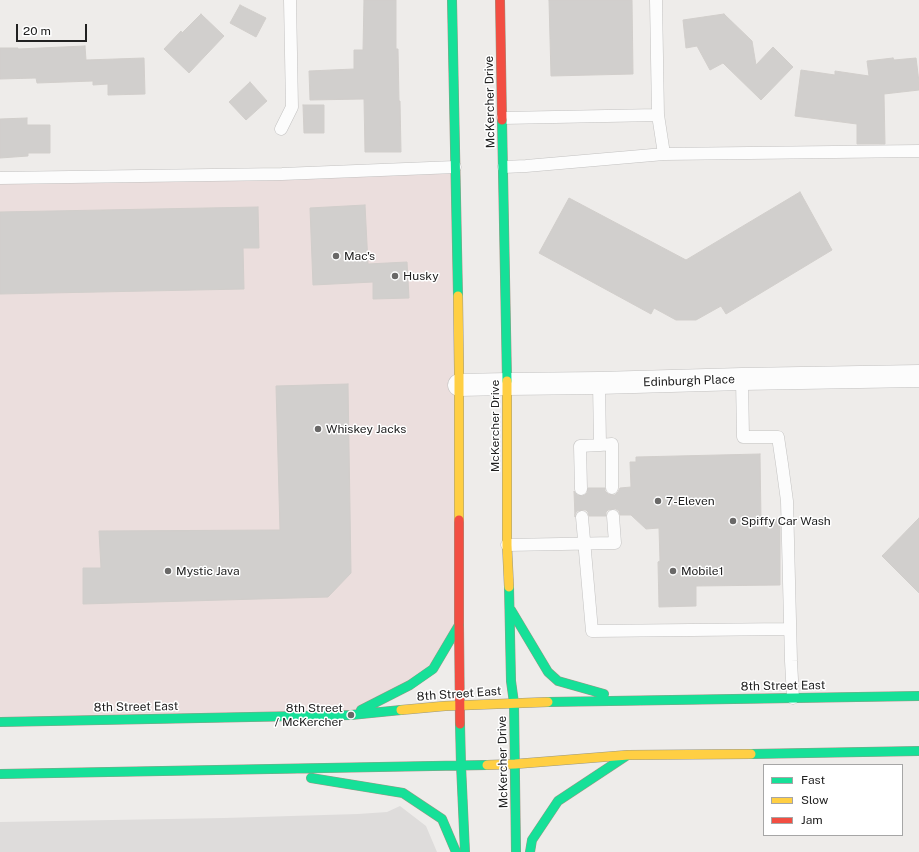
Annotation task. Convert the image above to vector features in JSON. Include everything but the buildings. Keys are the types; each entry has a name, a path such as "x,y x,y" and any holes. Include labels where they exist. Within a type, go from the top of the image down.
{"main road":[{"path":"452,0 459,386 459,624 461,765 465,852"},
{"name":"McKercher Drive","path":"500,0 507,384 507,545 511,681 514,703 516,852"},
{"path":"510,610 548,672 558,681 625,700"},
{"path":"350,715 410,685 433,668 459,624"},
{"name":"8th Street East","path":"0,722 350,715 461,705 514,703 919,696"},
{"path":"0,774 515,764 628,755 919,751"},
{"path":"530,852 532,840 558,801 628,755"},
{"path":"252,769 403,793 442,819 456,852"}],"street":[{"name":"Edinburgh Place","path":"459,386 919,376"}],"lane":[{"path":"281,129 292,107 290,0"},
{"path":"656,0 658,115 664,154"},
{"path":"503,118 658,115"},
{"path":"504,167 664,154 919,151"},
{"path":"0,178 282,174 455,167"},
{"path":"742,379 743,437 778,437 787,501 793,698"},
{"path":"599,383 600,445"},
{"path":"582,489 580,446 612,444 612,488"},
{"path":"507,545 615,543 613,516"},
{"path":"582,517 592,631 790,629"}],"shaded area":[{"path":"455,167 459,625 433,669 351,715 0,722 0,178"},
{"path":"400,806 426,826 437,852 0,852 0,822 358,814 387,812"}],"traffic: fast":[{"path":"452,0 458,296"},
{"path":"502,120 507,381"},
{"path":"509,587 511,681 514,703 516,852"},
{"path":"511,610 548,672 558,681 604,694"},
{"path":"361,710 410,685 433,669 459,625"},
{"path":"548,702 919,696"},
{"path":"0,722 351,715 401,710"},
{"path":"460,724 465,852"},
{"path":"751,754 919,751"},
{"path":"530,852 532,840 558,801 626,756"},
{"path":"0,774 487,765"},
{"path":"311,778 403,793 442,819 456,852"}],"traffic: slow":[{"path":"458,296 459,520"},
{"path":"507,381 507,545 509,587"},
{"path":"401,710 445,706 548,702"},
{"path":"487,765 628,755 751,754"}],"traffic: jam":[{"path":"500,0 502,120"},
{"path":"459,520 460,724"}],"place":[{"name":"Mac's","path":"336,256"},
{"name":"Husky","path":"395,276"},
{"name":"Whiskey Jacks","path":"318,429"},
{"name":"7-Eleven","path":"658,501"},
{"name":"Spiffy Car Wash","path":"733,521"},
{"name":"Mystic Java","path":"168,571"},
{"name":"Mobile1","path":"673,571"},
{"name":"8th Street / McKercher","path":"351,715"}]}
